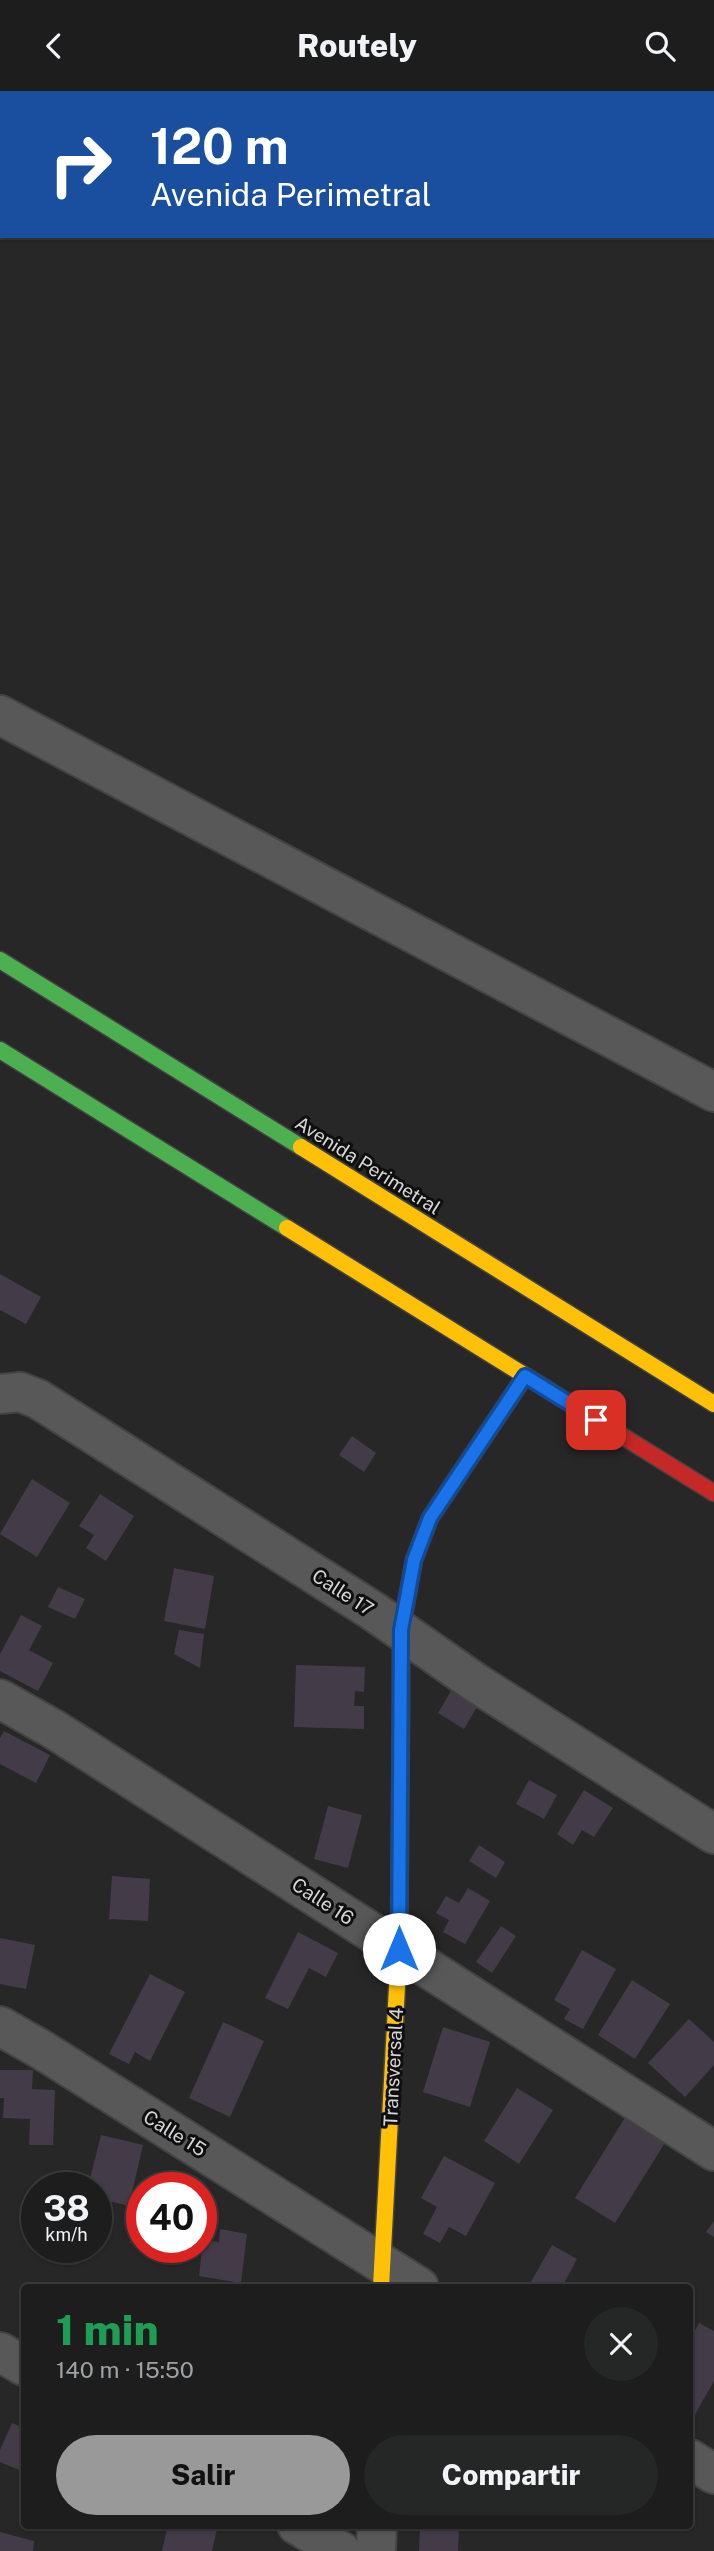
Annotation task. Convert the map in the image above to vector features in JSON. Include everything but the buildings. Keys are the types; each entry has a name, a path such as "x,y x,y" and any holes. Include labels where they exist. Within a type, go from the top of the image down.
{"main road":[{"name":"Avenida Perimetral","path":"0,960 714,1404"},
{"path":"0,1049 714,1493"},
{"name":"Transversal 4","path":"382,2276 399,1949 401,1630 414,1560 430,1518 525,1376"}],"street":[{"path":"0,715 714,1092"},
{"name":"Calle 17","path":"0,1394 20,1392 38,1399 401,1630 476,1683 714,1834"},
{"name":"Calle 16","path":"0,1699 55,1730 714,2151"},
{"name":"Calle 15","path":"0,2026 382,2276 409,2284"},
{"path":"0,2352 21,2364"},
{"path":"693,2461 714,2474"},
{"path":"304,2529 341,2551"},
{"path":"376,2551 377,2529"}],"traffic: fast":[{"path":"0,960 301,1147"},
{"path":"0,1050 287,1228"},
{"path":"401,1707 401,1631 414,1560 430,1518 525,1376"}],"traffic: slow":[{"path":"301,1147 714,1404"},
{"path":"287,1228 619,1434"},
{"path":"381,2284 399,1949 401,1707"}],"traffic: jam":[{"path":"619,1434 714,1493"}],"route":[{"path":"399,1949 401,1630 414,1560 430,1518 525,1376 596,1420"}]}
